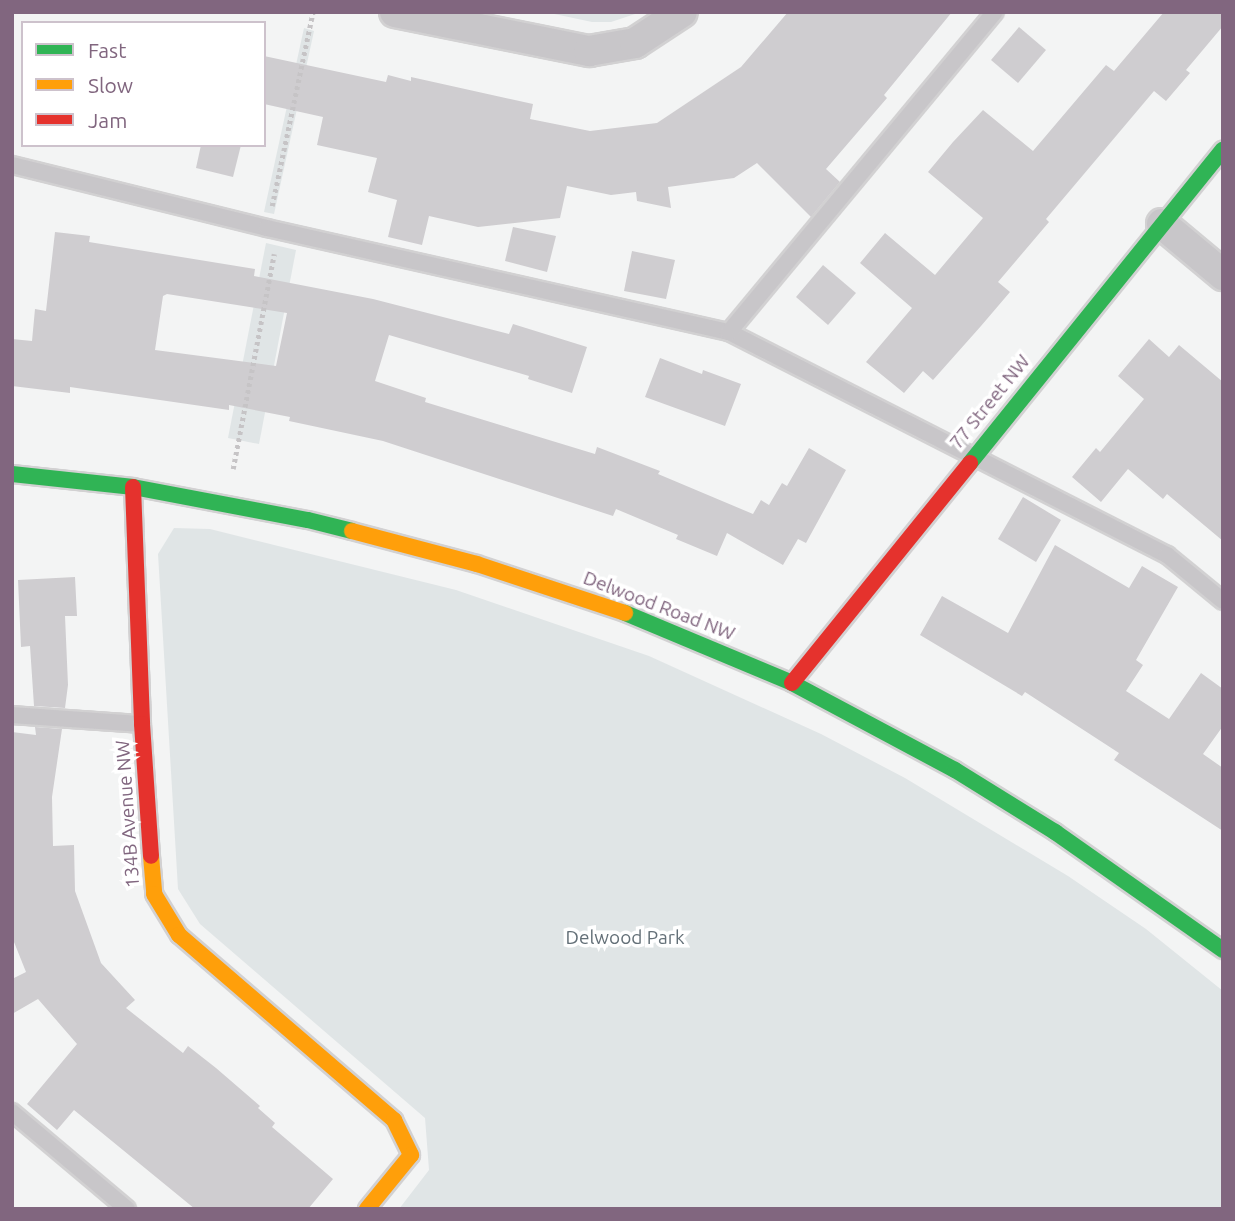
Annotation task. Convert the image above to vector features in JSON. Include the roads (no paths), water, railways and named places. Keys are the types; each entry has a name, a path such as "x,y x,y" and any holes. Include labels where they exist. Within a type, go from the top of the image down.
{"street":[{"path":"395,12 589,51 635,43 682,12"},
{"name":"77 Street NW","path":"792,683 1223,149"},
{"path":"1162,224 1223,275"},
{"name":"Delwood Road NW","path":"12,474 132,487 308,520 504,572 636,617 792,683 955,770 1044,825 1153,898 1223,950"},
{"name":"134B Avenue NW","path":"132,487 142,724 155,894 179,935 394,1120 411,1155 367,1209"}],"lane":[{"path":"729,332 995,12"},
{"path":"12,165 267,228 729,332 1167,555 1223,601"},
{"path":"12,715 142,724"},
{"path":"12,1112 127,1209"}],"park label":[{"name":"Delwood Park","path":"625,938"}]}
